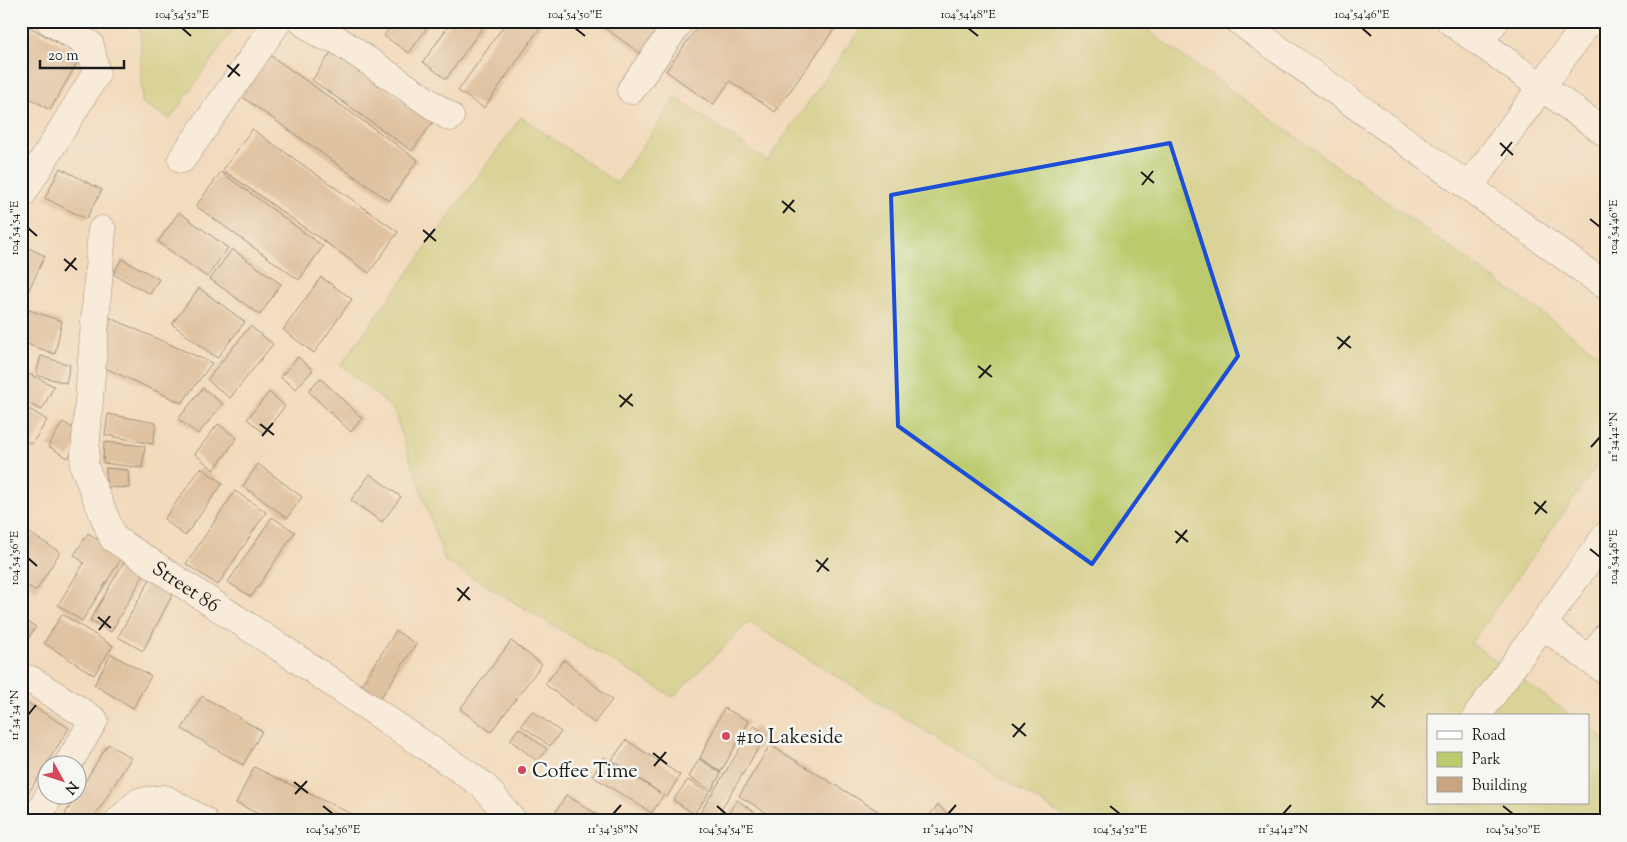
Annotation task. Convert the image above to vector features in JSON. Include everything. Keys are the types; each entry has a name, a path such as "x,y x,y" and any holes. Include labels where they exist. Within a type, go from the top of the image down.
{"street":[{"path":"21,196 96,74 90,45 50,21"},
{"path":"182,159 278,21"},
{"path":"302,21 321,35 336,39 450,117"},
{"path":"632,90 680,21"},
{"path":"1238,21 1606,286"},
{"path":"1450,21 1487,32 1542,86 1602,123"},
{"path":"1469,187 1588,21"},
{"name":"Street 86","path":"102,230 84,466 113,538 296,658 483,785 513,821"},
{"path":"1478,714 1606,536"},
{"path":"1542,626 1598,665 1606,637"},
{"path":"31,680 94,720 74,754"},
{"path":"119,821 139,802 165,799 204,821"},
{"path":"35,821 44,804"}],"highlighted area":[{"path":"1170,143 1238,356 1092,564 898,426 891,195"}],"green space":[{"path":"140,21 239,21 170,119 142,103"},
{"path":"866,21 1134,21 1606,359 1606,453 1471,643 1569,714 1427,714 1427,804 1590,804 1590,728 1606,740 1606,821 1071,821 749,622 673,697 445,561 393,409 341,365 521,117 617,183 676,98 767,161"}],"building":[{"path":"394,21 432,21 409,53 384,36"},
{"path":"452,21 487,21 446,79 423,62"},
{"path":"507,21 545,21 484,108 458,91"},
{"path":"595,21 669,21 644,56"},
{"path":"702,21 840,21 775,112 730,81 713,105 666,71"},
{"path":"21,22 81,56 50,110 21,93"},
{"path":"332,51 433,122 412,151 312,80"},
{"path":"270,55 418,160 389,201 241,96"},
{"path":"252,129 398,232 369,273 223,170"},
{"path":"60,168 102,190 86,219 45,198"},
{"path":"221,172 323,246 299,280 196,206"},
{"path":"179,212 228,248 207,277 158,242"},
{"path":"21,244 45,256 24,300 21,299"},
{"path":"232,249 281,284 260,315 210,279"},
{"path":"122,259 159,279 150,294 113,274"},
{"path":"321,277 352,299 314,353 283,330"},
{"path":"199,288 245,322 217,358 172,324"},
{"path":"23,308 62,321 55,354 21,342 21,312"},
{"path":"108,317 212,363 182,403 103,367"},
{"path":"250,326 273,344 230,398 207,380"},
{"path":"41,356 70,365 66,383 36,375"},
{"path":"298,357 313,370 296,389 280,377"},
{"path":"21,370 54,386 42,410 21,400"},
{"path":"320,378 362,418 351,432 308,391"},
{"path":"203,388 223,404 198,434 178,419"},
{"path":"269,392 285,406 264,433 247,419"},
{"path":"21,404 47,420 32,444 21,438"},
{"path":"108,414 156,423 153,444 105,435"},
{"path":"63,422 83,434 68,458 48,446"},
{"path":"218,424 237,438 214,470 195,454"},
{"path":"104,442 145,446 142,468 103,463"},
{"path":"258,464 302,497 287,518 243,486"},
{"path":"106,468 128,470 129,488 106,487"},
{"path":"201,468 223,483 185,536 164,519"},
{"path":"370,474 401,497 382,522 351,500"},
{"path":"235,491 266,512 218,585 186,564"},
{"path":"272,517 295,532 251,597 228,582"},
{"path":"21,528 60,552 36,591 21,582"},
{"path":"88,533 123,556 82,621 58,605 84,563 74,555"},
{"path":"124,562 144,574 111,632 90,620"},
{"path":"150,579 174,592 143,651 118,637"},
{"path":"62,614 113,646 94,675 44,643"},
{"path":"21,618 36,627 21,649"},
{"path":"396,631 416,644 378,702 359,689"},
{"path":"511,641 542,664 491,732 460,709"},
{"path":"111,654 151,676 133,708 94,685"},
{"path":"564,660 612,700 594,723 545,684"},
{"path":"202,696 262,731 243,765 182,729"},
{"path":"21,699 69,728 53,754 38,754 38,778 21,805"},
{"path":"724,708 749,721 721,772 700,758"},
{"path":"532,711 561,732 550,746 521,725"},
{"path":"754,726 767,734 714,821 695,821"},
{"path":"519,728 547,749 537,761 510,740"},
{"path":"626,740 680,775 667,797 664,794 652,813 592,776 604,757 660,793 612,760"},
{"path":"108,744 131,758 92,821 75,821 65,814 71,804 88,804 88,777"},
{"path":"770,745 886,816 883,821 780,821 739,796"},
{"path":"699,759 721,773 711,791 689,777"},
{"path":"254,767 366,821 273,821 236,803"},
{"path":"688,780 709,793 694,814 673,800"},
{"path":"566,795 608,821 550,821"},
{"path":"737,800 768,821 724,821"},
{"path":"938,805 950,816 946,821 929,821 926,819"}],"place":[{"name":"#10 Lakeside","path":"726,736"},
{"name":"Coffee Time","path":"522,770"}]}
